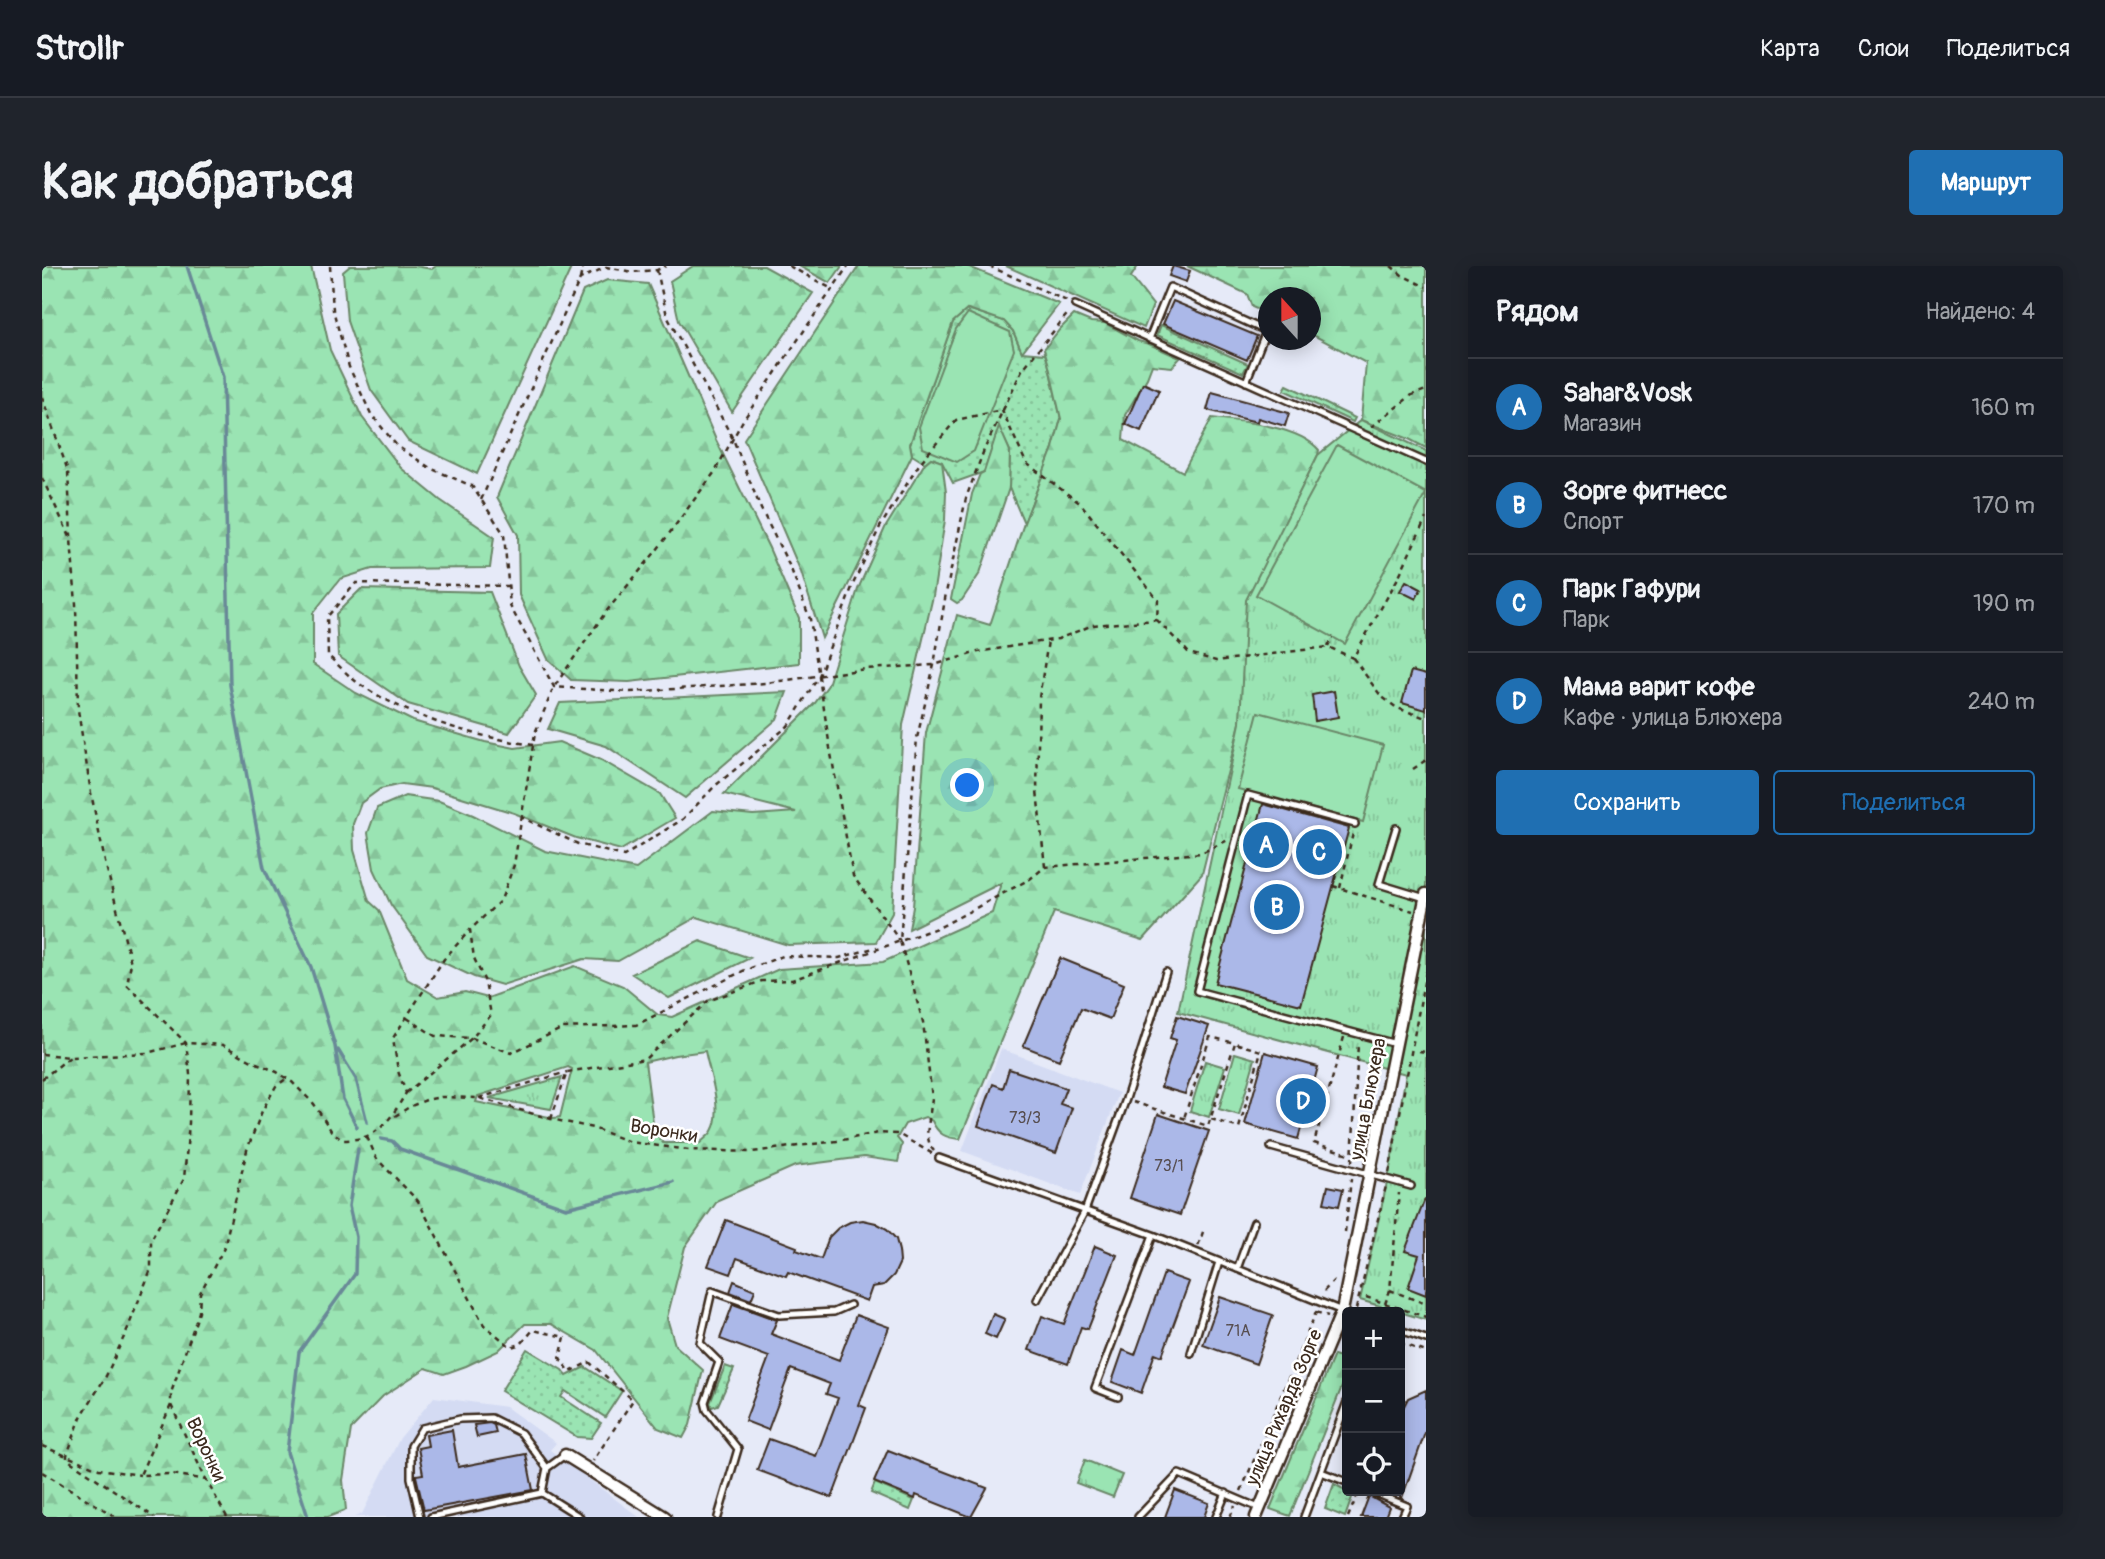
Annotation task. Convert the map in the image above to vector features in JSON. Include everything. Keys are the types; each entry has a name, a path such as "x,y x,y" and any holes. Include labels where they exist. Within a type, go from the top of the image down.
{"street":[{"name":"улица Блюхера","path":"1346,1307 1426,896"},
{"name":"улица Рихарда Зорге","path":"1258,1512 1342,1319"},
{"path":"565,1455 665,1517"}],"lane":[{"path":"1149,339 1171,287 1266,331 1246,382"},
{"path":"1075,305 1426,462"},
{"path":"1355,824 1248,795 1197,991 1396,1044"},
{"path":"1396,828 1379,884 1426,896"},
{"path":"1037,1300 1085,1211 1126,1100 1166,972"},
{"path":"1271,1147 1411,1186"},
{"path":"939,1158 1153,1235 1342,1311"},
{"path":"1237,1269 1254,1222"},
{"path":"1118,1396 1095,1388 1153,1235"},
{"path":"1191,1353 1219,1262"},
{"path":"718,1517 738,1449 707,1410 705,1402 719,1362 700,1343 712,1290 779,1315 834,1312 850,1305"},
{"path":"1405,1332 1426,1339"},
{"path":"1304,1517 1342,1415"},
{"path":"420,1517 411,1478 411,1446 422,1428 460,1419 491,1418 521,1433 547,1468"},
{"path":"542,1493 547,1468 565,1455"},
{"path":"1321,1472 1342,1480"},
{"path":"1138,1517 1179,1474 1226,1493 1258,1512"},
{"path":"431,1517 542,1493 580,1517"},
{"path":"1216,1517 1226,1493"},
{"path":"1382,1496 1407,1506 1402,1517"},
{"path":"466,1509 468,1517"}],"path":[{"path":"330,266 333,310 349,367 371,414 397,446 430,468 472,486 504,534 510,606 554,687"},
{"path":"481,500 580,279 583,266"},
{"path":"580,279 606,267 633,272 657,270 666,266"},
{"path":"789,266 832,289"},
{"path":"406,1093 398,1071 393,1038 444,959 501,900 514,865 535,733 554,687 605,613 657,550 714,473 742,422 848,266"},
{"path":"900,941 917,738 966,498 984,450 1022,370 1075,305 989,266"},
{"path":"1391,266 1426,287"},
{"path":"657,270 667,316 733,439 761,509 791,569 810,619 853,876 900,941 923,1022 932,1098 927,1134 930,1146 939,1158"},
{"path":"1363,434 1412,395 1426,390"},
{"path":"42,397 68,471 76,604 78,710 105,862 131,963 127,985 186,1043 190,1074 184,1179 151,1240 152,1269 106,1376 81,1417 67,1459 154,1517"},
{"path":"1002,410 1026,463 1081,504 1158,600 1157,620 1189,653 1216,661 1328,647 1353,658 1381,696 1397,708 1426,718"},
{"path":"521,817 578,844 624,856 683,819 715,786 788,726 819,676 854,582 880,527 920,463 956,420 1002,410"},
{"path":"42,478 71,539"},
{"path":"1353,658 1398,578 1426,518"},
{"path":"509,586 356,583 327,617 328,656 359,684 419,717 495,739 533,745"},
{"path":"554,687 630,692 766,683 866,669 934,665 978,652 1058,639 1093,625 1157,620"},
{"path":"1328,647 1333,637"},
{"path":"1045,867 1037,790 1039,698 1048,641"},
{"path":"1413,769 1426,760"},
{"path":"1340,888 1355,824"},
{"path":"479,1098 567,1072 645,1059 708,1001 762,981 792,980 942,926 1030,879 1045,867 1201,853 1237,836"},
{"path":"1333,886 1421,914"},
{"path":"42,1054 70,1057 148,1053 186,1043 223,1045 286,1079 314,1104 332,1132 344,1140 367,1137 392,1118 406,1093 472,1038 491,1015 485,982 474,958 470,930"},
{"path":"407,1018 435,1036 472,1038 511,1053 563,1028 636,1026 743,971 783,957 839,958 900,941"},
{"path":"1356,1307 1388,1180 1426,971"},
{"path":"1346,1031 1314,1143 1352,1155"},
{"path":"1345,1235 1352,1170 1358,1034"},
{"path":"1184,1118 1210,1037 1261,1051 1239,1128 1211,1119"},
{"path":"1126,1100 1208,1126 1235,1044"},
{"path":"1419,1051 1426,1052"},
{"path":"42,1079 70,1057"},
{"path":"551,1119 567,1072"},
{"name":"Воронки","path":"228,1517 205,1480 171,1405 170,1393 199,1312 200,1293 224,1248 247,1150 262,1111 276,1086 286,1079"},
{"name":"Воронки","path":"392,1118 426,1100 441,1097 479,1098 593,1128 630,1142 689,1150 752,1152 878,1133 898,1134 939,1158"},
{"path":"367,1137 377,1159 418,1201 484,1325 511,1348 521,1344 533,1330 565,1337 559,1358 570,1372 589,1362 633,1399 588,1469"},
{"path":"1385,1304 1390,1290 1400,1183"},
{"path":"1196,1252 1204,1229"},
{"path":"1324,1291 1341,1274"},
{"path":"1390,1290 1426,1304"},
{"path":"1366,1297 1426,1317"},
{"path":"1238,1499 1319,1305"},
{"path":"1405,1345 1426,1352"},
{"path":"140,1475 171,1405"},
{"path":"42,1446 99,1469 140,1475 172,1474 205,1480"},
{"path":"42,1472 116,1517"},
{"path":"1348,1517 1357,1496"}],"shaded area":[{"path":"1001,1049 1119,1093 1080,1195 962,1151"},
{"path":"434,1397 506,1407 556,1443 550,1450 639,1517 354,1517 362,1514 400,1438"}],"green space":[{"path":"42,266 311,266 330,350 362,417 401,468 440,500 494,537 490,568 372,569 340,579 313,613 313,664 356,693 413,721 515,748 559,742 601,760 660,794 675,818 621,850 576,838 514,813 432,788 402,784 380,789 361,803 353,824 354,850 369,901 379,910 407,979 438,997 465,992 488,998 575,966 623,986 658,1015 672,1017 779,969 883,962 992,913 1001,883 909,929 926,733 957,615 990,625 1024,523 1053,448 1061,419 1044,349 1074,315 1091,322 1105,323 1138,341 1180,358 1172,367 1152,365 1125,415 1123,440 1183,472 1212,418 1284,430 1298,435 1319,450 1247,600 1240,723 1202,874 1143,940 1054,912 960,1139 943,1134 925,1117 905,1124 897,1138 902,1144 898,1162 864,1157 795,1166 718,1200 685,1247 667,1318 675,1345 703,1370 690,1425 683,1438 658,1428 596,1350 551,1324 525,1324 498,1351 466,1366 444,1374 426,1368 383,1396 351,1429 343,1480 346,1510 328,1517 42,1517","holes":["705,1051 717,1113 712,1131 700,1143 663,1143 654,1131 645,1062","568,1067 572,1069 560,1117 476,1102 478,1096"]},
{"path":"350,266 415,266 432,269 436,266 572,266 477,474 408,441 371,390 347,321 343,272"},
{"path":"693,266 764,266 813,293 732,412 679,321 670,281"},
{"path":"799,266 842,266 830,283"},
{"path":"859,266 967,266 1059,304 1022,352 1013,331 1004,321 968,309 953,322 910,444 912,455 822,638 801,572 744,439"},
{"path":"1006,266 1138,266 1131,277 1153,305 1144,328"},
{"path":"1187,266 1426,266 1426,448 1361,420 1366,363 1321,339 1321,287 1258,287 1258,310 1252,307 1247,294"},
{"path":"607,280 648,284 716,440 769,548 799,618 799,663 629,682 571,680 548,659 519,595 518,535 497,497 583,291"},
{"path":"968,309 1004,321 1013,331 1022,352 1045,354 1048,362 1061,419 1053,448 1024,523 1009,488 1010,451 999,428 984,472 953,483 942,462 931,458 925,463 912,455 910,444 953,322"},
{"path":"968,313 1010,332 1014,350 974,451 957,462 923,448 919,427 956,329"},
{"path":"1161,325 1248,364 1243,373 1157,335"},
{"path":"1287,385 1355,418 1353,422 1284,390"},
{"path":"1361,420 1426,451 1426,1320 1405,1314 1405,1307 1383,1307 1360,1300 1389,1174 1406,1074 1178,1012 1240,723 1246,600 1318,455"},
{"path":"999,426 1010,451 1009,488 980,573 962,600 957,603 951,599 972,494 980,474 984,472"},
{"path":"1337,445 1426,493 1345,644 1256,595"},
{"path":"931,458 942,462 946,492 945,520 933,596 903,725 892,913 876,942 788,945 697,917 618,961 584,959 502,985 474,977 427,955 391,905 374,869 368,833 377,808 405,796 439,801 545,851 636,869 713,811 753,815 796,812 724,794 815,703 828,685 858,589 885,528 925,463"},
{"path":"361,589 490,592 519,666 536,695 509,733 408,704 338,656 336,614"},
{"path":"787,692 777,719 685,798 606,746 548,729 560,703"},
{"path":"1258,712 1383,745 1363,822 1238,789"},
{"path":"700,941 750,958 669,998 632,974"},
{"path":"1235,1053 1255,1059 1239,1115 1219,1109"},
{"path":"1205,1061 1225,1067 1209,1117 1190,1111"},
{"path":"562,1077 551,1109 489,1098"},
{"path":"527,1349 562,1370 567,1376 585,1367 622,1391 605,1417 565,1391 561,1397 601,1423 591,1438 577,1437 501,1391"},
{"path":"1334,1355 1342,1357 1342,1386 1290,1516 1270,1509"},
{"path":"725,1366 734,1369 718,1405 712,1407 710,1403"},
{"path":"1085,1460 1122,1475 1113,1497 1076,1483"},
{"path":"875,1483 914,1500 910,1510 871,1493"},
{"path":"1334,1484 1342,1488 1342,1496 1353,1496 1345,1517 1325,1509"}],"building":[{"path":"1173,266 1190,271 1186,282 1169,276"},
{"path":"1173,301 1257,336 1247,360 1163,324"},
{"path":"1143,383 1159,390 1141,431 1125,424"},
{"path":"1212,392 1289,413 1285,426 1258,418 1257,422 1207,410"},
{"path":"1406,581 1421,589 1416,599 1400,591"},
{"path":"1411,671 1426,675 1426,710 1402,703"},
{"path":"1334,691 1338,717 1315,721 1312,695"},
{"path":"1263,804 1349,828 1301,1005 1215,983"},
{"path":"1060,958 1124,984 1110,1019 1081,1008 1059,1060 1023,1046"},
{"path":"1177,1016 1209,1026 1185,1094 1161,1087 1176,1040 1170,1038"},
{"path":"1265,1052 1318,1067 1298,1139 1245,1124"},
{"path":"1009,1069 1066,1088 1060,1104 1072,1108 1056,1153 978,1126 993,1084 1003,1088"},
{"path":"1158,1114 1209,1131 1180,1215 1130,1198"},
{"path":"1328,1186 1343,1189 1339,1206 1324,1203"},
{"path":"1425,1199 1426,1295 1408,1288 1419,1255 1405,1251"},
{"path":"726,1220 821,1259 829,1237 838,1228 863,1220 876,1223 887,1229 896,1239 900,1262 894,1275 884,1285 872,1287 867,1301 788,1272 786,1276 737,1258 731,1274 708,1266"},
{"path":"1095,1246 1117,1255 1088,1329 1081,1327 1068,1364 1029,1350 1042,1316 1064,1324"},
{"path":"1164,1273 1189,1282 1162,1356 1155,1353 1141,1393 1112,1382 1123,1350 1135,1355"},
{"path":"734,1281 755,1290 751,1300 730,1292"},
{"path":"1220,1297 1273,1315 1256,1364 1203,1345"},
{"path":"733,1304 777,1320 771,1334 839,1360 856,1315 889,1327 859,1405 866,1408 832,1498 757,1470 769,1439 816,1456 838,1398 826,1394 830,1384 791,1369 768,1430 745,1421 769,1357 720,1339"},
{"path":"993,1314 1005,1319 996,1339 985,1334"},
{"path":"1426,1390 1426,1430 1405,1490 1405,1404 1408,1398"},
{"path":"474,1425 494,1425 496,1433 477,1437"},
{"path":"452,1430 458,1467 526,1454 533,1490 424,1510 416,1476 423,1474 418,1448 428,1446 426,1435"},
{"path":"888,1450 987,1488 971,1517 874,1482"},
{"path":"1175,1490 1209,1503 1204,1517 1165,1517"},
{"path":"1369,1496 1389,1507 1385,1517 1361,1517"}],"waterway":[{"path":"187,266 223,377 230,685 264,868 311,967 335,1046 343,1099 357,1127"},
{"path":"338,1050 356,1079 367,1122"},
{"path":"381,1139 392,1141 400,1149 566,1208 673,1182"},
{"path":"308,1517 287,1452 299,1352 355,1274 356,1237 349,1206 358,1149"}],"place":[{"name":"Sahar&Vosk","path":"1266,845"},
{"name":"Парк Гафури","path":"1319,852"},
{"name":"Зорге фитнесс","path":"1277,907"},
{"name":"Мама варит кофе","path":"1303,1101"}]}
